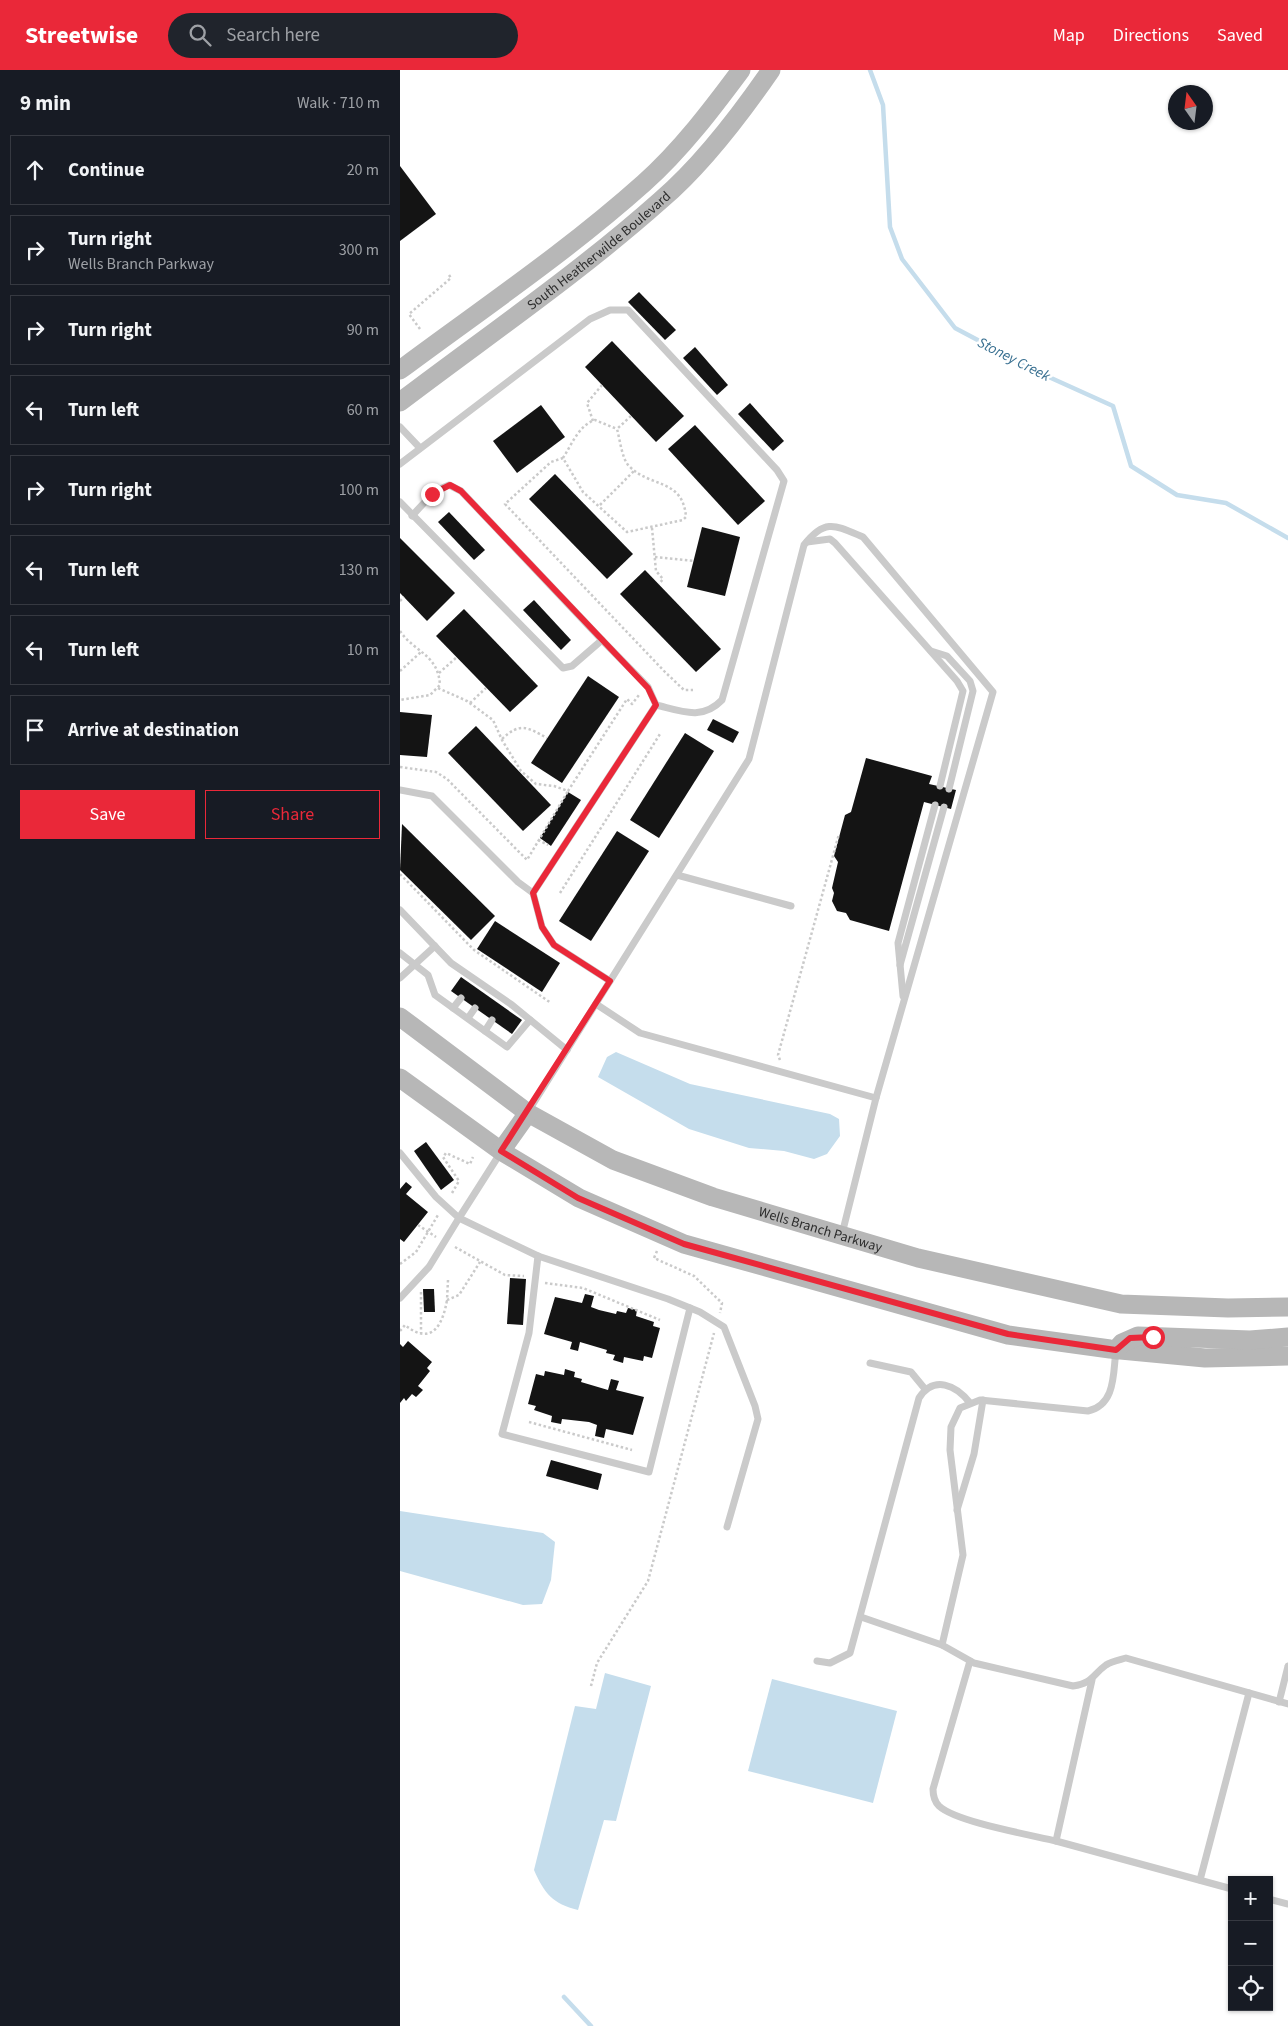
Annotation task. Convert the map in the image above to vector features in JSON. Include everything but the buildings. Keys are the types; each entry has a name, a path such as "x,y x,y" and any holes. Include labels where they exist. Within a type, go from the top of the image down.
{"main road":[{"name":"South Heatherwilde Boulevard","path":"400,370 580,236 646,182 707,116 741,70"},
{"name":"South Heatherwilde Boulevard","path":"400,402 595,255 662,200 726,131 771,70"},
{"name":"Wells Branch Parkway","path":"400,1018 528,1113 613,1160 712,1198 918,1258 1121,1304 1228,1308 1288,1307"},
{"path":"400,1078 501,1151 578,1198 684,1244 1008,1334 1116,1350 1205,1358 1288,1356"},
{"path":"501,1151 528,1113"},
{"path":"1116,1350 1122,1343 1138,1336 1250,1340 1288,1337"}],"lane":[{"path":"400,464 590,319 610,310 628,310 777,470 784,481 722,700 714,709 694,714 656,705"},
{"path":"400,426 420,448"},
{"path":"412,516 432,494 441,488 450,485 461,491 648,688 656,705"},
{"path":"400,502 563,668 572,666 602,640"},
{"path":"528,1113 749,759 807,542 815,532 824,527 834,525 863,538 993,692 876,1098 842,1236"},
{"path":"807,542 830,539 835,543 930,650 963,691 940,786"},
{"path":"930,650 947,656 970,681 973,690 949,789"},
{"path":"533,893 656,705"},
{"path":"400,790 432,796 518,882 533,893 542,927 554,945 610,981"},
{"path":"904,999 899,968 898,943 935,805"},
{"path":"899,968 908,945 944,807"},
{"path":"677,874 791,906"},
{"path":"400,910 472,981 530,1020 567,1050"},
{"path":"400,978 435,946"},
{"path":"400,953 428,975 435,995 507,1047 530,1020"},
{"path":"453,1008 461,998"},
{"path":"596,1004 640,1033 876,1098"},
{"path":"468,1018 475,1008"},
{"path":"484,1031 492,1020"},
{"path":"400,1298 429,1267 501,1151"},
{"path":"400,1153 436,1197 459,1218 538,1256 690,1308 724,1327 755,1406 758,1419 727,1527"},
{"path":"538,1256 529,1333 502,1434 649,1472 690,1308"},
{"path":"942,1646 963,1555 956,1513 950,1450 951,1428 960,1408 970,1402 982,1400 1088,1412 1095,1410 1107,1400 1112,1389 1116,1350"},
{"path":"870,1362 911,1372 925,1389"},
{"path":"817,1661 830,1663 850,1653 919,1398 925,1389 949,1385 960,1390 970,1402"},
{"path":"956,1513 974,1454 982,1400"},
{"path":"861,1617 942,1646 970,1661 1073,1686 1084,1685 1092,1680 1104,1666 1126,1658 1288,1704"},
{"path":"970,1661 933,1789 933,1798 940,1807 960,1817 1228,1888"},
{"path":"1279,1702 1288,1666"},
{"path":"1056,1841 1092,1680"},
{"path":"1200,1880 1249,1693"},
{"path":"1273,1900 1288,1904"}],"path":[{"path":"420,329 409,314 451,278 449,275"},
{"path":"593,421 587,403 602,385"},
{"path":"617,429 632,416"},
{"path":"617,429 593,421 582,427 563,458 551,462 505,504 665,672 684,690 693,690"},
{"path":"563,458 583,492 600,505 627,532 683,520 686,517 686,508 681,499 669,486 644,478 627,465 617,429"},
{"path":"600,505 634,471"},
{"path":"652,528 656,571 664,579 658,584"},
{"path":"655,558 694,560"},
{"path":"400,601 404,597"},
{"path":"400,631 433,661 439,674 440,685 430,695 400,700"},
{"path":"400,671 422,652"},
{"path":"439,674 457,657"},
{"path":"438,688 470,703 493,720 502,739 522,770 536,784 568,791"},
{"path":"470,703 486,688"},
{"path":"400,767 436,772 447,779 526,860 627,699 632,704 639,695"},
{"path":"502,739 512,730 520,728 529,728 547,738"},
{"path":"560,893 660,734"},
{"path":"785,1063 778,1058 778,1055 839,834"},
{"path":"538,840 548,845"},
{"path":"400,874 474,950 551,1003"},
{"path":"452,1193 459,1181 442,1157 446,1153 470,1164 473,1158"},
{"path":"400,1264 416,1252 438,1215"},
{"path":"418,1224 438,1237"},
{"path":"455,1247 505,1275 524,1276"},
{"path":"591,1686 597,1663 648,1581 722,1303 694,1276 654,1258 657,1251"},
{"path":"447,1300 459,1294 480,1262"},
{"path":"400,1330 405,1325 413,1331 422,1333 433,1331 440,1325 447,1300 448,1280"},
{"path":"545,1283 582,1288 660,1320"},
{"path":"421,1291 422,1333"},
{"path":"529,1422 632,1450"}],"water":[{"path":"616,1052 690,1084 830,1114 839,1119 840,1136 827,1154 814,1159 784,1151 749,1148 689,1129 598,1077 607,1057"},
{"path":"400,1511 543,1533 555,1542 551,1580 542,1604 523,1605 400,1571"},
{"path":"605,1673 651,1686 616,1821 604,1820 578,1910 569,1908 550,1896 534,1870 575,1706 596,1709"},
{"path":"772,1679 897,1711 873,1803 748,1771"}],"waterway":[{"name":"Stoney Creek","path":"870,70 883,105 890,227 902,259 955,328 1040,373 1113,406 1131,466 1177,495 1226,503 1288,538"},
{"path":"564,1997 591,2026"}],"route":[{"path":"432,494 450,485 461,491 648,688 656,705 533,893 538,905 542,927 554,945 610,981 528,1113 501,1151 578,1198 684,1244 1008,1334 1116,1350 1130,1338 1138,1336 1153,1337"}]}
